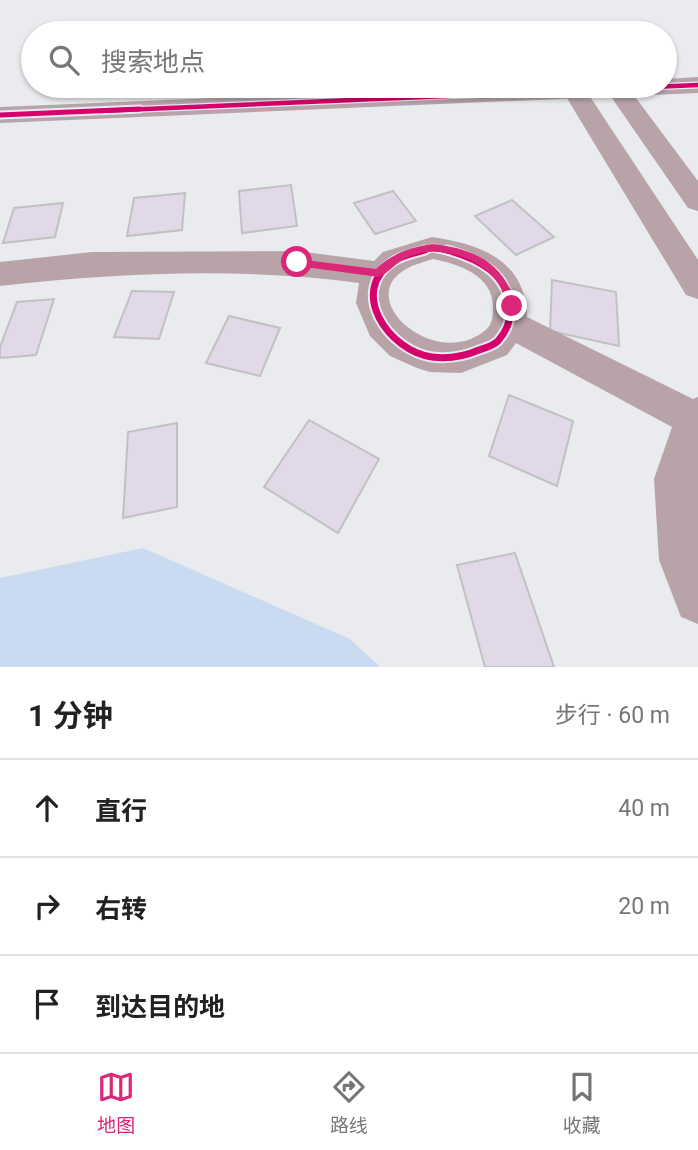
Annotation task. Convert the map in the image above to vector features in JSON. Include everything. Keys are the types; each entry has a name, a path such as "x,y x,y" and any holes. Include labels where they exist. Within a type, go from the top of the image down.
{"main road":[{"path":"677,86 698,85"},
{"path":"0,115 390,98"}],"street":[{"path":"579,98 698,286"},
{"path":"624,98 698,201"},
{"path":"432,248 454,250 475,258 493,270 506,287 512,306 509,324 499,340 482,352 461,358 436,358 413,351 394,340 379,324 372,307 372,289 379,274 392,260 410,251 432,248"},
{"path":"0,274 92,264 297,262 379,274"},
{"path":"509,324 696,417 675,479 682,560 698,600"}],"water":[{"path":"143,548 350,639 380,667 0,667 0,578"}],"building":[{"path":"291,185 297,226 242,233 239,191"},
{"path":"393,191 416,221 375,234 354,203"},
{"path":"185,193 182,230 127,236 134,198"},
{"path":"512,200 554,237 516,255 475,216"},
{"path":"63,203 55,237 3,243 14,208"},
{"path":"552,280 616,292 619,346 550,331"},
{"path":"132,291 174,292 159,339 114,337"},
{"path":"54,299 36,355 0,358 0,347 17,302"},
{"path":"229,316 280,328 260,376 206,363"},
{"path":"509,395 573,421 557,486 489,456"},
{"path":"309,420 379,459 338,533 264,487"},
{"path":"177,423 177,507 123,518 128,432"},
{"path":"515,553 554,667 485,667 457,565"}],"cycle path":[{"path":"677,86 698,85"},
{"path":"0,115 396,98"},
{"path":"432,248 475,259 498,276 506,287 510,301 510,317 500,339 494,344 461,358 430,357 402,345 382,326 372,303 375,280 394,261 432,248"}],"route":[{"path":"297,262 379,274 392,260 410,251 432,248 454,250 475,258 493,270 506,287 512,306"}]}
